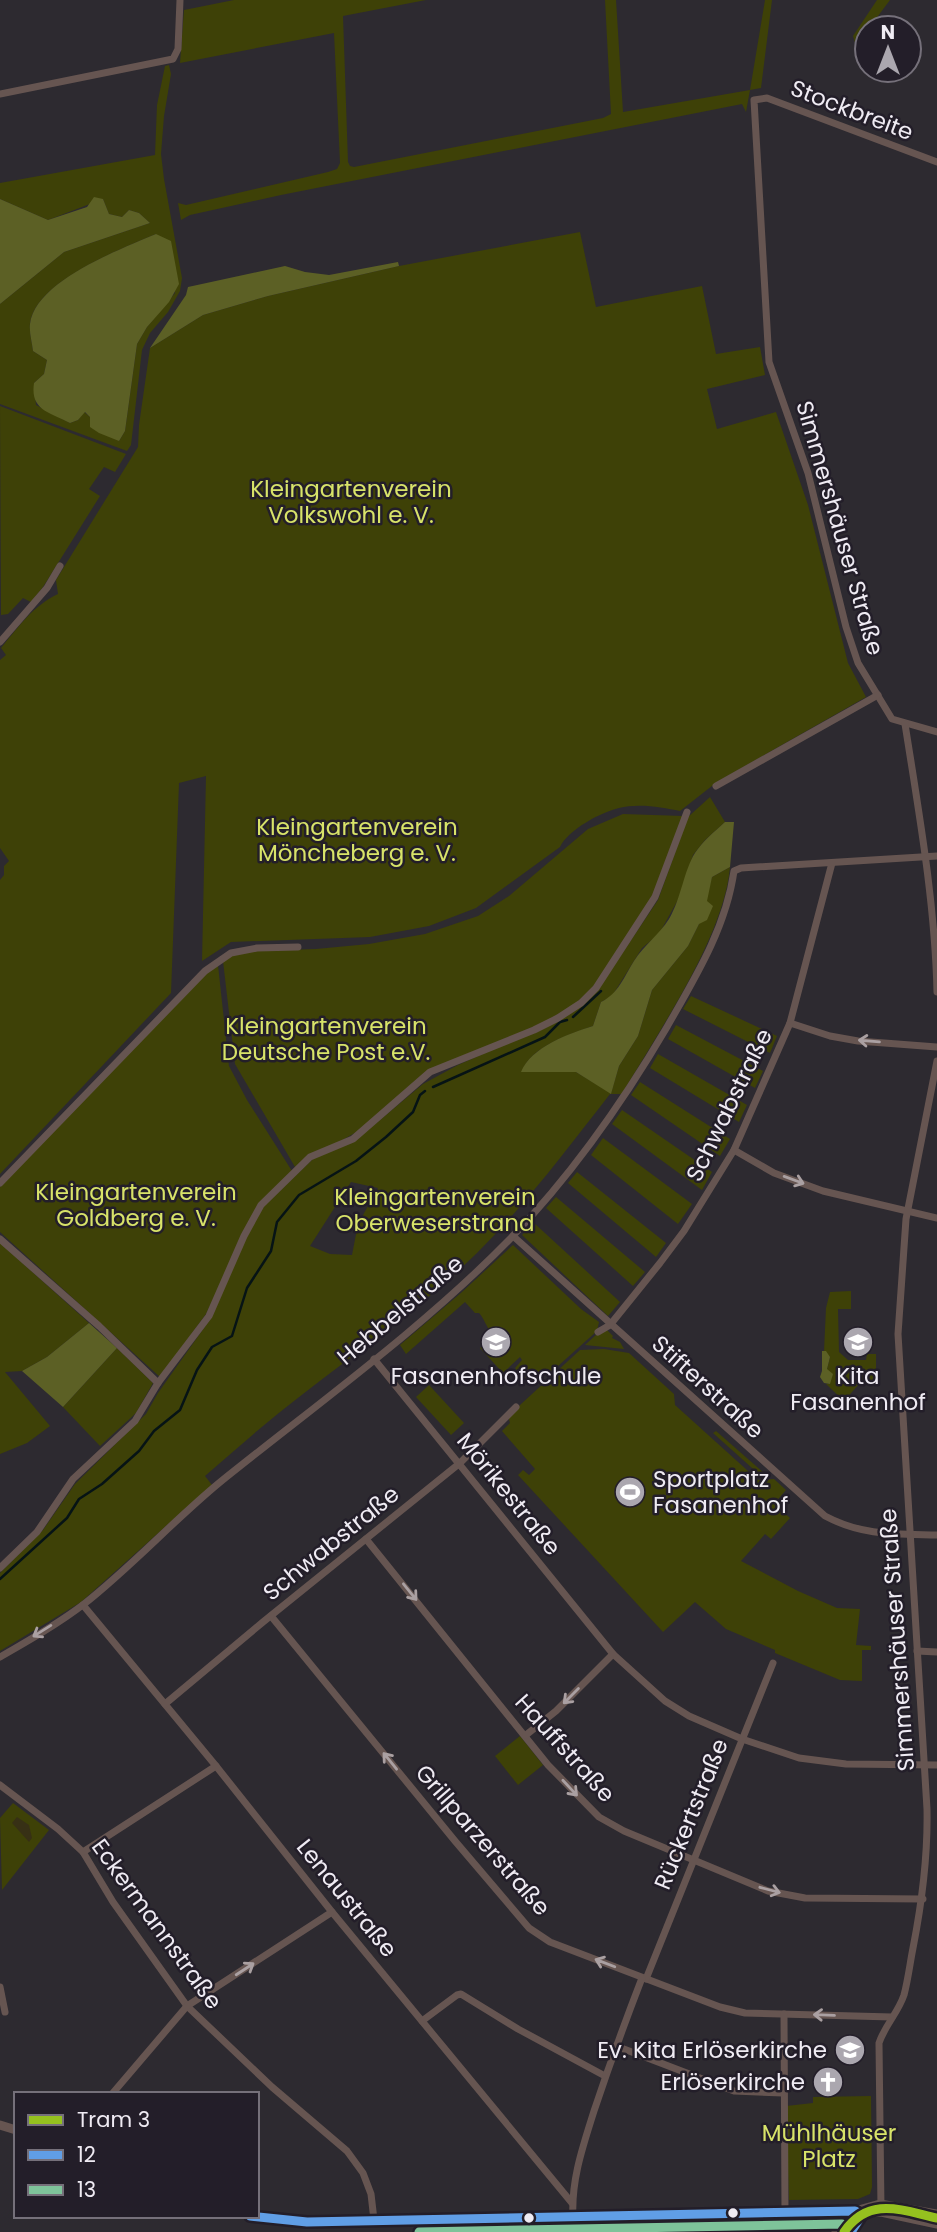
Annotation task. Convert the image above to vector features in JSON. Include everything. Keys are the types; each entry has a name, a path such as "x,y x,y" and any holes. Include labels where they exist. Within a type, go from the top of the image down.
{"street":[{"path":"0,94 173,60 178,49 180,0"},
{"name":"Stockbreite","path":"754,100 767,98 937,162"},
{"name":"Simmershäuser Straße","path":"754,100 769,362 808,473 846,627 858,663 892,719 905,724"},
{"path":"0,642 47,588 60,566"},
{"path":"716,786 878,695"},
{"path":"937,732 905,724 925,857 936,957 937,992"},
{"path":"0,1569 37,1532 73,1479 135,1420 158,1383 209,1316 244,1236 261,1205 310,1157 353,1139 430,1072 558,1018 581,1003 596,988 655,897 687,812"},
{"path":"832,863 937,856"},
{"name":"Hebbelstraße","path":"0,1657 83,1605 217,1485 374,1359 458,1288 513,1236 561,1181 635,1081 721,927 734,871 741,868 832,863"},
{"name":"Schwabstraße","path":"598,1332 610,1325 684,1231 734,1150 790,1023 832,863"},
{"path":"0,1183 205,971 231,953 257,948 298,947"},
{"path":"790,1023 830,1036 858,1041 937,1047"},
{"name":"Simmershäuser Straße","path":"881,2208 879,2043 884,2028 904,1994 923,1899 927,1833 898,1361 901,1284 908,1212 937,1060"},
{"path":"734,1150 774,1173 811,1186 937,1218"},
{"name":"Stifterstraße","path":"513,1236 825,1516 846,1527 873,1534 937,1535"},
{"path":"0,1239 99,1326 158,1383"},
{"name":"Mörikestraße","path":"374,1359 613,1654 673,1706 689,1716 742,1739 799,1758 846,1764 937,1765"},
{"name":"Schwabstraße","path":"166,1704 460,1463 516,1407"},
{"name":"Hauffstraße","path":"366,1539 548,1765 598,1817 624,1831 768,1891 805,1898 923,1899"},
{"name":"Lenaustraße","path":"83,1605 572,2203"},
{"name":"Grillparzerstraße","path":"271,1616 454,1841 529,1928 550,1942 720,2007 745,2012 892,2017"},
{"path":"917,1651 937,1652"},
{"path":"526,1735 556,1711 613,1654"},
{"name":"Rückertstraße","path":"572,2203 584,2144 616,2046 773,1663"},
{"path":"83,1852 216,1766"},
{"name":"Eckermannstraße","path":"0,1786 58,1829 83,1852 113,1902 187,2006 272,2087 347,2151 363,2173 371,2194 374,2220"},
{"path":"114,2092 187,2006 332,1912"},
{"path":"0,1987 3,1991 5,2012"},
{"path":"422,2021 457,1994 461,1994 518,2029 605,2076"},
{"path":"783,2014 785,2213"},
{"path":"616,2046 734,2091 783,2094"},
{"path":"572,2203 573,2217"},
{"path":"881,2208 937,2224"},
{"path":"259,2218 307,2227 374,2220 839,2211 859,2213 881,2208 937,2214"},
{"path":"835,2232 839,2211"},
{"path":"851,2232 859,2213"},
{"path":"534,2232 537,2218"}],"green space":[{"path":"234,0 426,0 343,16 348,162 354,167 603,118 611,114 605,0 616,0 623,112 750,90 746,112 742,104 281,195 190,215 181,220 178,203 186,205 328,172 337,169 340,163 334,33 180,63 184,10"},
{"path":"765,0 772,0 761,88 750,90"},
{"path":"877,0 890,0 880,14 868,14"},
{"path":"169,65 171,74 161,154 182,278 180,291 168,312 150,333 142,350 131,445 127,451 0,404 0,304 64,252 150,223 139,213 129,210 122,217 109,214 103,199 48,220 0,199 0,183 155,155 157,105 165,66","holes":["156,234 175,293 147,327 137,344 125,431 119,441 84,412 78,420 70,423 36,405 34,383 44,374 47,360 33,351 30,323 36,308 47,293 63,280 102,258"]},
{"path":"94,197 103,199 109,214 122,217 129,210 139,213 150,223 64,252 0,304 0,199 48,220 87,207"},
{"path":"580,232 596,307 702,286 716,354 760,347 765,375 707,389 717,429 776,412 808,505 848,663 866,697 717,782 680,811 634,806 612,810 595,818 577,828 560,847 476,908 429,926 370,937 231,942 202,961 206,776 179,783 171,993 0,1174 0,880 4,875 4,866 9,861 0,848 0,660 6,655 1,648 20,624 58,594 56,580 138,447 150,348 203,315 268,296 399,266"},
{"path":"156,234 171,241 179,284 169,302 147,327 137,344 125,431 119,441 90,427 90,417 85,412 78,420 70,423 38,405 34,383 44,374 47,360 33,351 30,324 35,308 63,281 82,268"},
{"path":"398,262 399,266 268,296 203,315 150,348 186,295 188,287 285,266 329,275"},
{"path":"0,406 126,454 115,472 104,467 89,489 100,496 43,587 31,602 23,598 8,614 1,615"},
{"name":"Kleingartenverein Oberweserstrand","path":"710,797 725,822 693,855 680,896 659,934 642,948 612,996 601,1002 593,1026 543,1048 527,1062 522,1071 576,1072 611,1093 619,1066 638,1036 652,990 688,946 699,924 712,877 730,867 716,923 703,953 622,1094 610,1094 530,1195 477,1253 435,1291 278,1414 205,1476 212,1485 81,1602 0,1651 0,1573 43,1530 75,1484 146,1414 211,1318 247,1236 264,1206 313,1159 356,1140 423,1084 458,1065 533,1032 601,985 658,900 688,817","holes":["351,1182 378,1188 358,1224 352,1255 330,1254 310,1246"]},
{"name":"Kleingartenverein Deutsche Post e.V.","path":"623,814 683,816 652,899 598,983 575,1004 545,1022 425,1072 360,1130 295,1167 235,1064 223,961 233,955 257,951 369,944 425,934 478,916 509,896 588,829"},
{"path":"725,822 734,822 730,867 712,877 707,901 713,906 707,920 699,924 688,946 652,990 638,1036 619,1066 611,1094 576,1072 521,1072 533,1055 542,1048 593,1026 601,1002 616,990 638,955 669,919 695,853"},
{"name":"Kleingartenverein Goldberg e. V.","path":"218,965 229,1066 292,1171 259,1204 206,1314 160,1377 0,1232 0,1187 207,973"},
{"path":"691,996 777,1036 770,1053 683,1009"},
{"path":"676,1025 763,1071 755,1088 668,1039"},
{"path":"658,1054 747,1105 739,1122 650,1068"},
{"path":"640,1082 730,1139 720,1156 631,1095"},
{"path":"622,1110 712,1172 702,1190 612,1124"},
{"path":"603,1138 692,1204 678,1224 591,1155"},
{"path":"577,1172 666,1243 656,1257 568,1183"},
{"path":"556,1197 645,1272 633,1286 546,1208"},
{"path":"534,1223 620,1302 608,1316 522,1235"},
{"path":"0,1243 89,1323 47,1357 22,1371 5,1372 50,1426 27,1443 0,1454"},
{"path":"513,1245 581,1309 599,1322 597,1331 548,1375 537,1375 526,1383 515,1368 522,1360 520,1357 503,1373 480,1348 493,1335 481,1315 475,1313 465,1302 406,1354 400,1345"},
{"path":"851,1291 851,1309 838,1309 839,1352 848,1360 866,1360 867,1354 876,1354 876,1383 860,1383 844,1401 826,1384 830,1384 827,1369 830,1357 824,1351 826,1308 830,1292"},
{"path":"89,1323 117,1348 63,1407 22,1371 47,1357"},
{"path":"607,1330 624,1349 585,1345 597,1334"},
{"path":"117,1348 153,1383 136,1413 100,1446 63,1407"},
{"name":"Sportplatz Fasanenhof","path":"604,1349 629,1353 674,1394 675,1405 758,1480 774,1479 786,1490 774,1504 790,1518 771,1539 765,1534 741,1561 837,1608 860,1609 856,1645 871,1646 871,1650 862,1650 862,1681 840,1680 775,1653 775,1650 726,1629 695,1602 663,1632 518,1475 523,1470 529,1475 535,1469 502,1431 510,1423 508,1416 580,1350"},
{"path":"822,1351 826,1351 830,1357 827,1369 833,1374 830,1384 824,1383 820,1377"},
{"path":"429,1385 464,1423 451,1435 416,1397"},
{"path":"716,1431 765,1476 761,1476 713,1433"},
{"path":"520,1736 543,1765 518,1785 495,1756"},
{"path":"13,1803 49,1830 2,1890 0,1818"},
{"name":"Mühlhäuser Platz","path":"871,2096 870,2194 858,2199 789,2200 786,2106 813,2103 813,2097"}],"sand":[{"path":"17,1817 29,1825 32,1838 29,1842 12,1823"}],"waterway":[{"path":"573,1017 601,991"},
{"path":"433,1087 545,1037 560,1022 567,1020"},
{"path":"0,1579 67,1518 79,1499 102,1484 139,1451 154,1431 180,1410 197,1370 212,1347 232,1336 247,1288 271,1251 277,1222 299,1195 356,1161 386,1137 413,1112 420,1095 425,1091"}],"tram line":[{"name":"3","path":"844,2232 864,2214 886,2208 937,2218"}],"transit line":[{"name":"12","path":"259,2217 307,2222 855,2211 862,2215 851,2232"},
{"name":"13","path":"419,2232 841,2225"}],"place":[{"name":"Fasanenhofschule","path":"496,1342"},
{"name":"Kita Fasanenhof","path":"858,1342"},
{"name":"Sportplatz Fasanenhof","path":"630,1492"},
{"name":"Ev. Kita Erlöserkirche","path":"850,2050"},
{"name":"Erlöserkirche","path":"828,2082"}],"park label":[{"name":"Kleingartenverein Volkswohl e. V.","path":"351,502"},
{"name":"Kleingartenverein Möncheberg e. V.","path":"357,840"}]}
